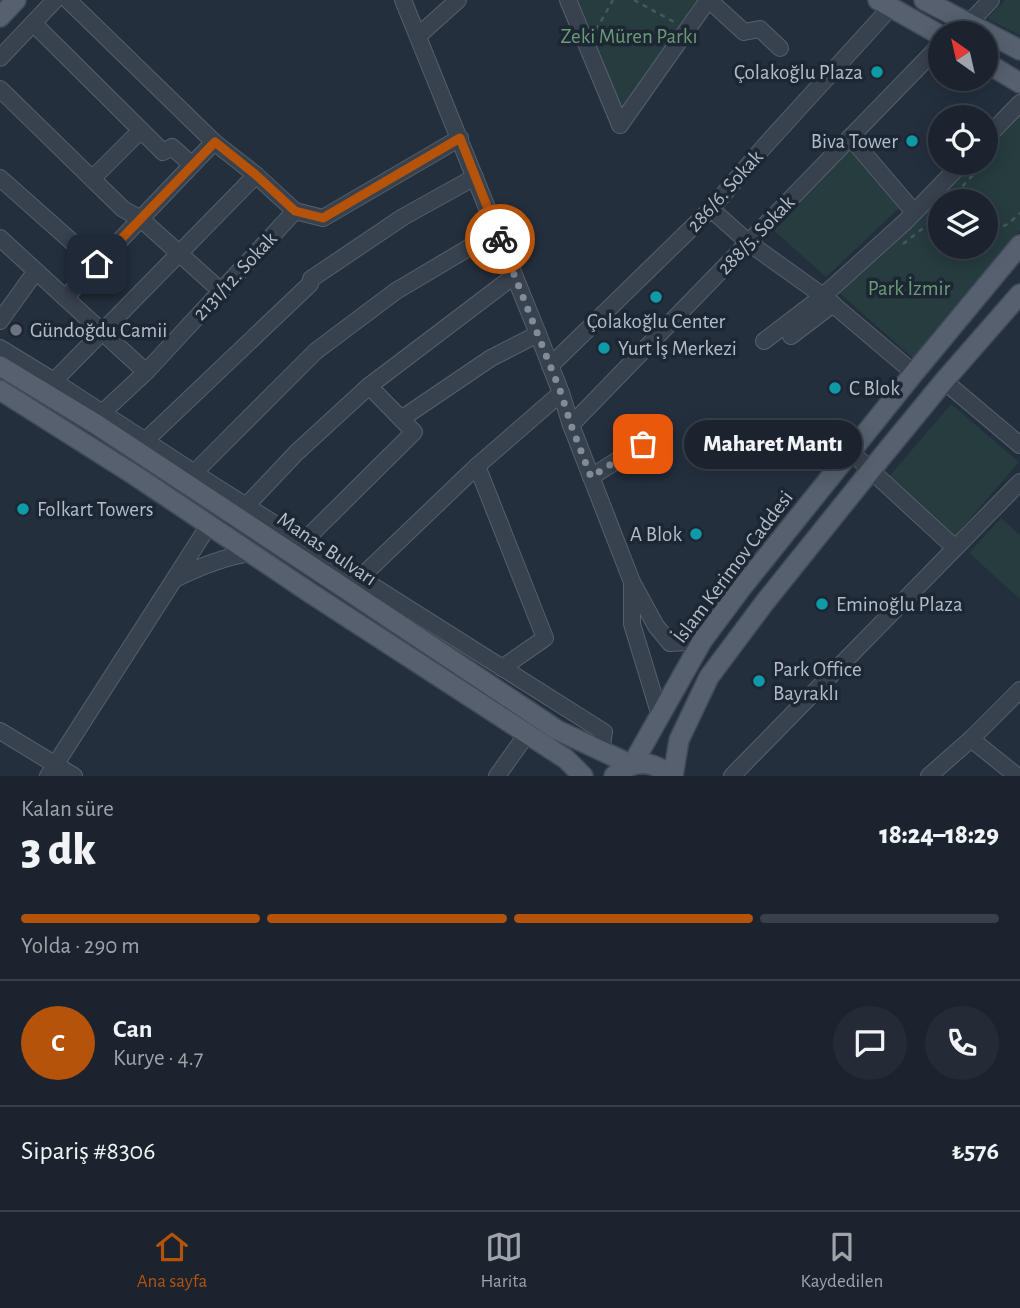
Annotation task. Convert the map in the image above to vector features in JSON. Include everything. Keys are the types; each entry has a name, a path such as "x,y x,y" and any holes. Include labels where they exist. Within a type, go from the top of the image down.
{"main road":[{"path":"0,18 16,0"},
{"path":"924,0 965,21"},
{"path":"889,2 928,27"},
{"path":"998,38 1020,50"},
{"path":"998,70 1020,83"},
{"name":"İslam Kerimov Caddesi","path":"632,765 702,641 743,586 1020,245"},
{"path":"672,776 679,740 709,677 765,601 871,470 1020,294"},
{"name":"Manas Bulvarı","path":"0,366 96,424 557,730 632,765 654,765 672,776"},
{"path":"0,390 136,476 566,759 583,776"},
{"path":"614,776 623,768 632,765"}],"street":[{"path":"0,58 55,0"},
{"path":"68,0 215,142 295,211 323,218 460,138"},
{"path":"403,0 538,334 632,582 656,626 670,643 702,641"},
{"path":"418,36 458,0"},
{"path":"568,0 620,125 709,0 744,32 760,29 780,48"},
{"path":"971,21 991,0"},
{"name":"286/6. Sokak","path":"550,366 711,209 889,2"},
{"path":"33,23 163,152 172,146 192,165"},
{"name":"288/5. Sokak","path":"571,425 928,57"},
{"path":"0,89 123,209 141,219 221,291"},
{"path":"998,126 1020,103"},
{"path":"92,179 141,130"},
{"path":"850,137 914,212"},
{"path":"65,298 215,142"},
{"path":"54,381 256,175"},
{"path":"791,336 950,175"},
{"path":"145,441 310,284 312,279 403,217 475,177"},
{"path":"0,178 97,264"},
{"path":"711,209 749,243 828,300 914,373"},
{"name":"2131/12. Sokak","path":"102,414 146,372 295,211"},
{"path":"194,473 316,351 396,291 497,231"},
{"path":"2,244 36,271 146,372"},
{"path":"0,321 36,271"},
{"path":"247,505 296,453 369,386 514,276"},
{"path":"764,341 828,300"},
{"path":"401,419 491,358 538,334"},
{"path":"0,348 604,732 601,751"},
{"path":"944,381 1020,445"},
{"path":"303,542 414,432 369,386"},
{"path":"360,578 477,466 561,393"},
{"path":"591,477 643,444"},
{"path":"851,452 954,547"},
{"path":"477,466 545,638 502,668"},
{"path":"732,776 1020,482"},
{"path":"52,770 209,525"},
{"path":"175,579 201,566 250,553"},
{"path":"632,582 632,624 660,716"},
{"path":"929,776 1020,690"},
{"path":"0,731 52,770 74,776"},
{"path":"497,776 527,734"},
{"path":"971,739 1017,776"}],"path":[{"path":"587,45 613,0"},
{"path":"634,0 687,30"},
{"path":"959,189 973,175"},
{"path":"998,229 1020,213"}],"green space":[{"name":"Zeki Müren Parkı","path":"575,0 696,0 622,112"},
{"path":"1005,0 1020,0 1020,35 998,24 998,21 987,19"},
{"name":"Park İzmir","path":"1020,114 1020,231 998,258 998,189 945,189 959,175 998,175 998,136"},
{"path":"847,146 900,207 826,277 769,226"},
{"name":"Park İzmir","path":"928,205 928,259 997,259 915,360 835,289"},
{"path":"951,404 1019,462 954,537 887,479"},
{"path":"1001,518 1020,535 1020,599 969,553"}],"way so far":[{"path":"500,239 591,477 643,444"}],"place":[{"name":"Çolakoğlu Plaza","path":"877,72"},
{"name":"Biva Tower","path":"912,141"},
{"name":"Çolakoğlu Center","path":"656,297"},
{"name":"Gündoğdu Camii","path":"16,330"},
{"name":"Yurt İş Merkezi","path":"604,348"},
{"name":"C Blok","path":"835,388"},
{"name":"Maharet Mantı","path":"643,444"},
{"name":"Folkart Towers","path":"23,509"},
{"name":"A Blok","path":"696,534"},
{"name":"Eminoğlu Plaza","path":"822,604"},
{"name":"Park Office Bayraklı","path":"759,681"}],"route":[{"path":"97,264 215,142 295,211 323,218 460,138 500,239"}]}
